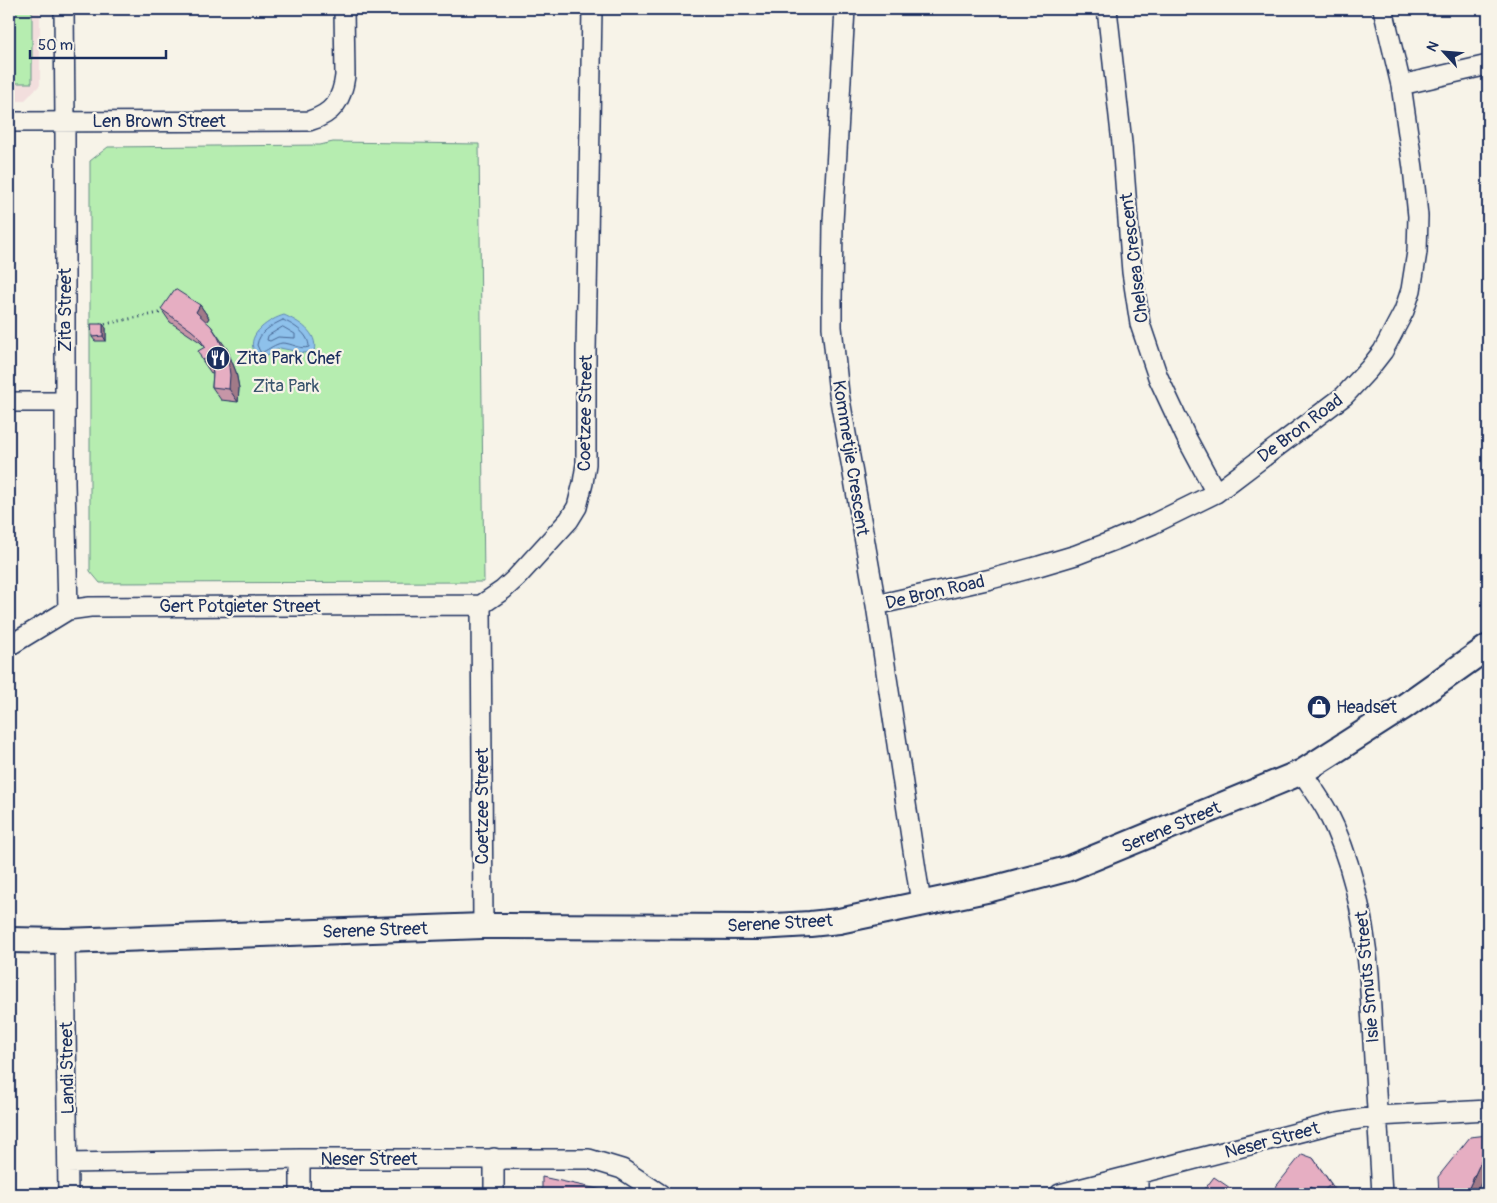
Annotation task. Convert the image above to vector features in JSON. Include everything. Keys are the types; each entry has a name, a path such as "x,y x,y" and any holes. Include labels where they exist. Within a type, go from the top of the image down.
{"street":[{"name":"Zita Street","path":"64,9 66,555 68,610"},
{"name":"Len Brown Street","path":"9,122 309,121 320,118 334,107 344,86 344,9"},
{"name":"Coetzee Street","path":"483,926 481,605 503,590 516,578 569,520 577,507 586,464 592,9"},
{"name":"Kommetjie Crescent","path":"845,9 833,222 832,327 839,394 876,605 920,904"},
{"name":"Chelsea Crescent","path":"1107,9 1122,143 1132,272 1140,324 1158,377 1186,437 1216,493"},
{"name":"De Bron Road","path":"876,605 991,579 1076,555 1153,524 1216,493 1344,396 1369,369 1383,351 1404,310 1411,290 1417,252 1418,216 1413,168 1401,84 1383,9"},
{"path":"1401,84 1488,65"},
{"path":"9,402 65,402"},
{"name":"Gert Potgieter Street","path":"9,646 68,610 90,607 481,605"},
{"name":"Serene Street","path":"9,940 65,941 483,926 758,927 839,921 991,889 1067,869 1302,772 1402,708 1488,647"},
{"name":"Isie Smuts Street","path":"1302,772 1327,810 1350,869 1360,903 1366,938 1369,974 1382,1194"},
{"name":"Landi Street","path":"65,941 68,1194"},
{"name":"Neser Street","path":"1060,1194 1331,1124 1378,1116 1488,1110"},
{"path":"494,1158 494,1194"},
{"path":"300,1159 300,1194"},
{"name":"Neser Street","path":"68,1163 300,1159 589,1159 622,1169 660,1194"},
{"path":"1138,1174 1138,1194"}],"path":[{"path":"99,326 164,312"}],"shaded area":[{"path":"9,9 40,9 40,85 24,101 9,101"}],"green space":[{"path":"9,9 32,9 32,83 9,83"},
{"name":"Zita Park","path":"333,142 479,144 484,582 100,583 90,571 90,161 108,147 320,145"}],"water":[{"path":"284,315 306,328 313,339 314,351 304,353 280,348 262,358 256,355 252,345 256,333 272,320"}],"building":[{"path":"175,289 200,305 196,312 211,326 218,337 228,359 229,389 212,387 213,373 209,358 202,360 198,351 205,347 198,336 161,309"},
{"path":"91,324 103,324 103,336 92,337"},
{"path":"1488,1135 1488,1156 1484,1155 1466,1194 1463,1191 1461,1194 1439,1194 1438,1177 1470,1137"},
{"path":"1302,1154 1313,1158 1331,1184 1320,1194 1310,1187 1304,1194 1270,1194"},
{"path":"542,1177 607,1191 613,1194 542,1194"},
{"path":"1214,1177 1233,1190 1235,1194 1201,1194"}],"place":[{"name":"Zita Park Chef","path":"218,358"},
{"name":"Headset","path":"1319,707"}]}
